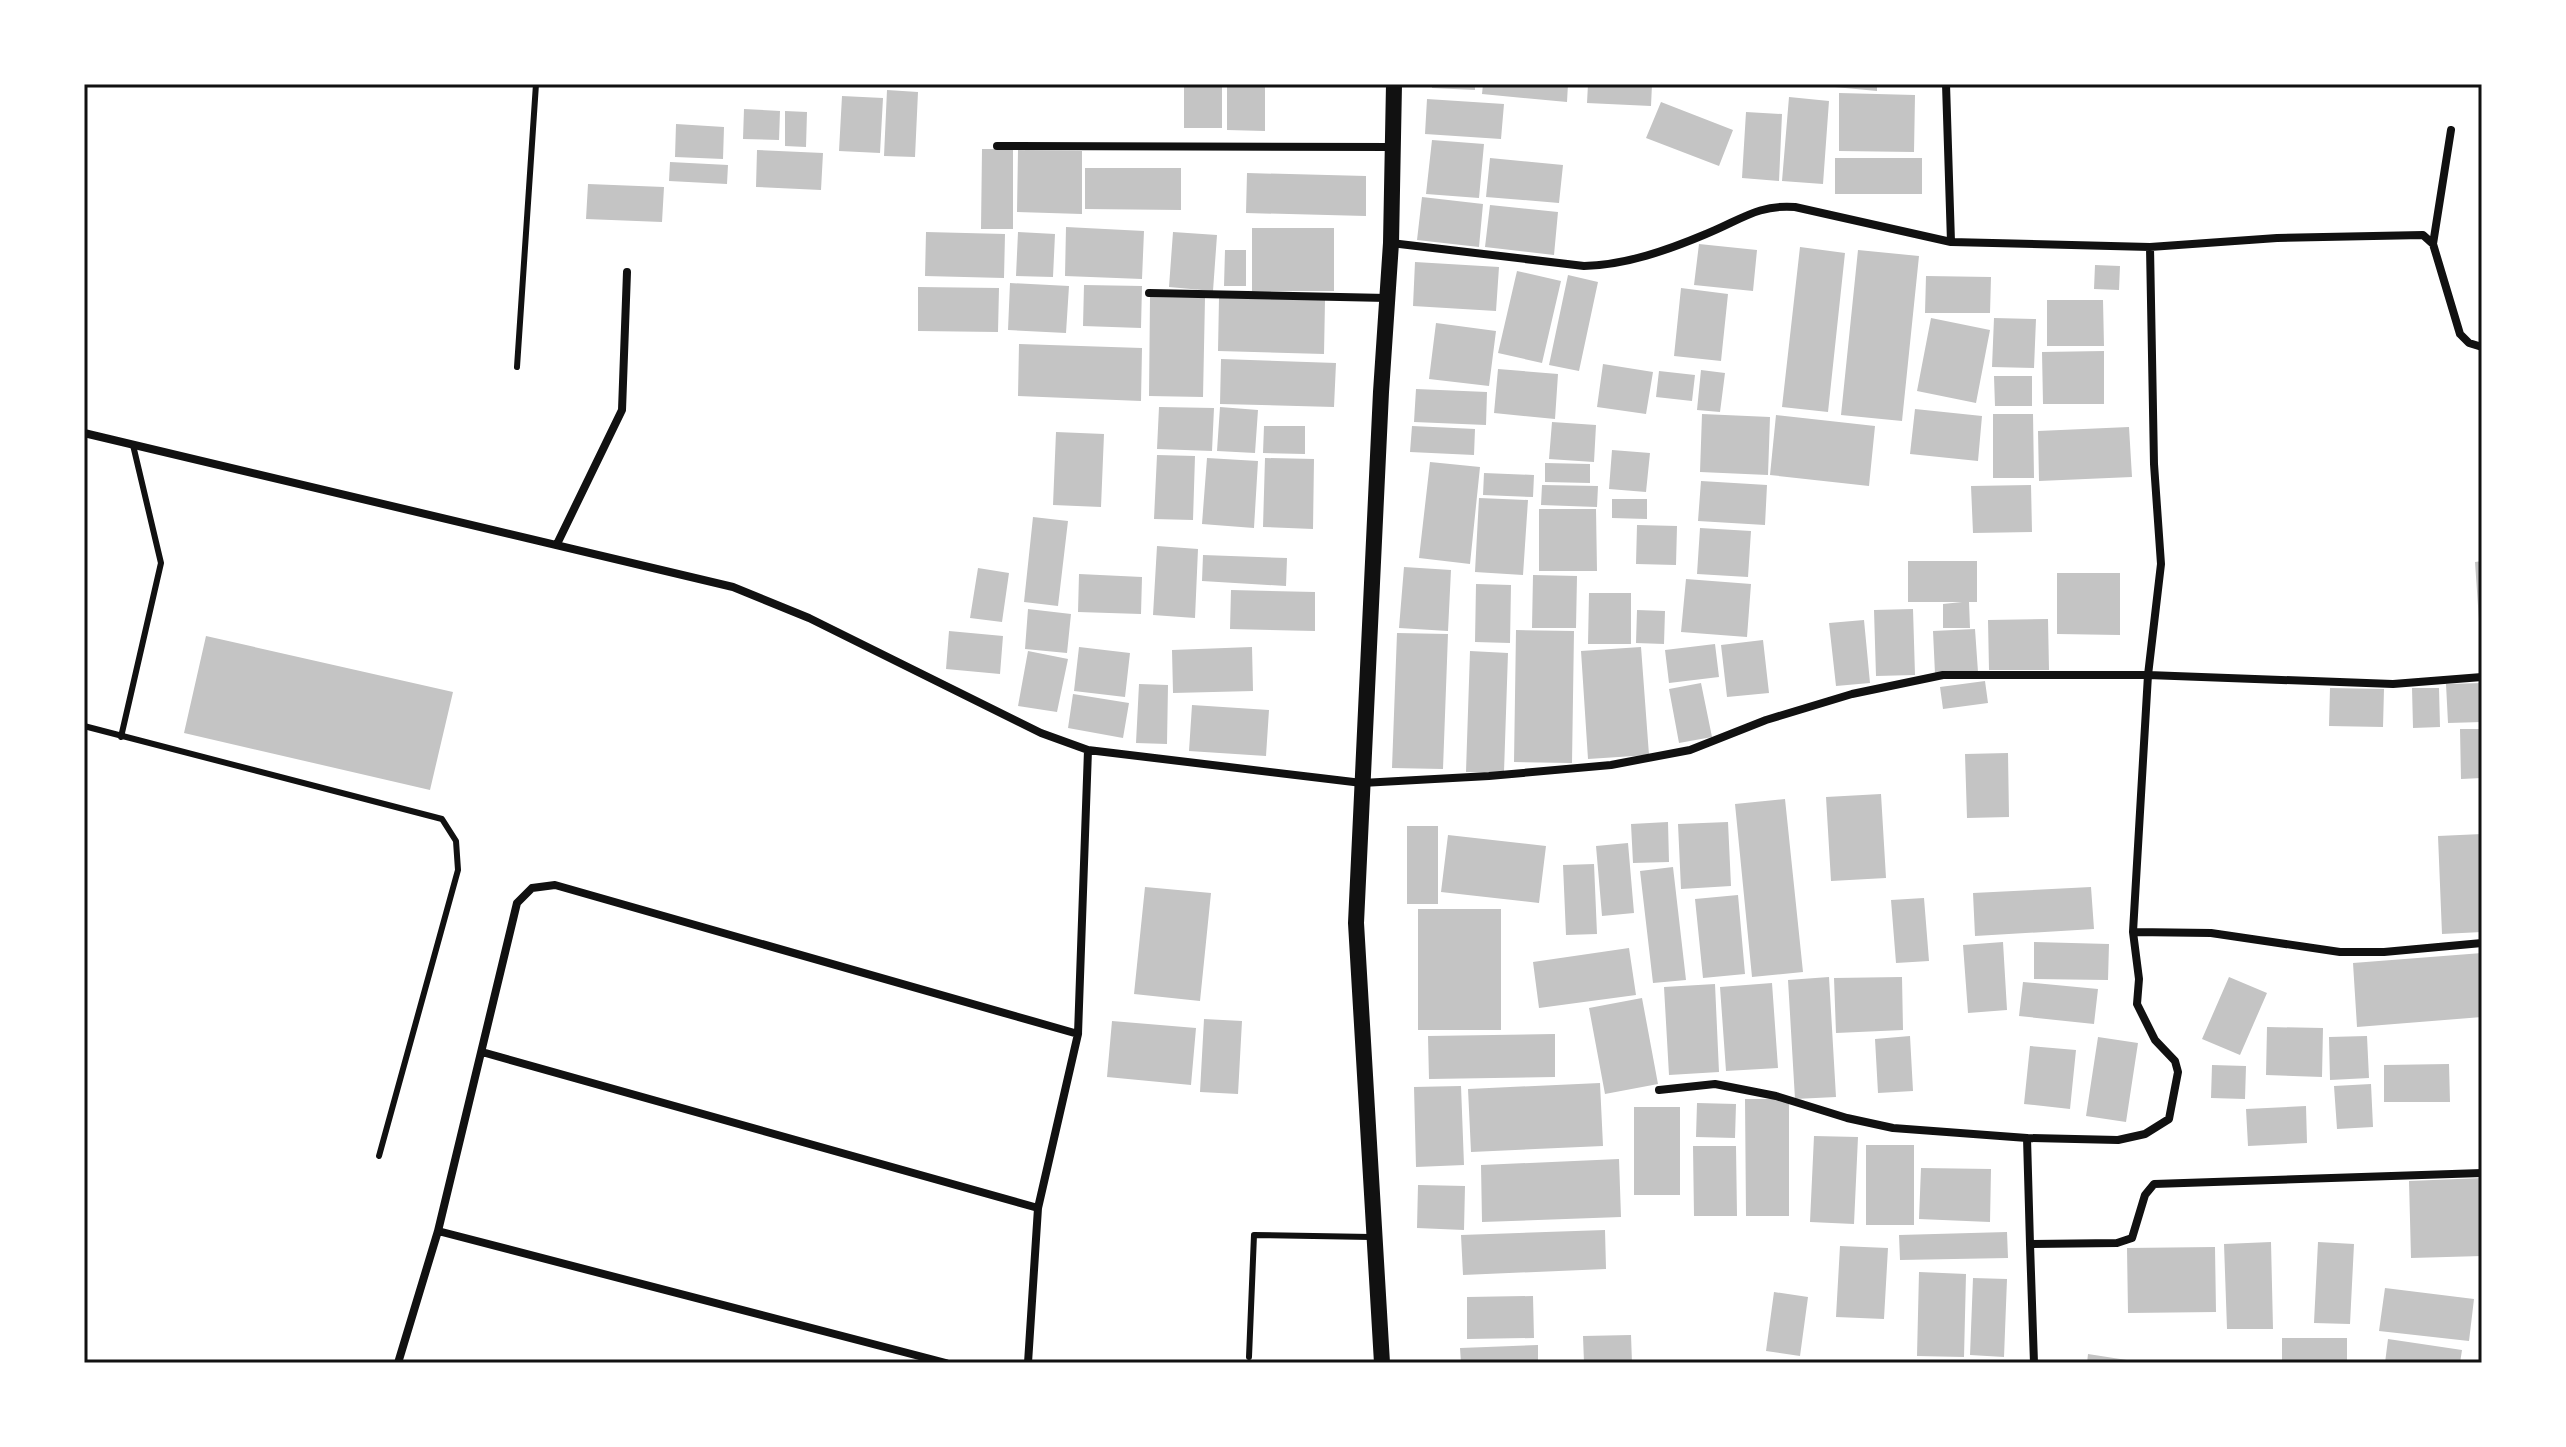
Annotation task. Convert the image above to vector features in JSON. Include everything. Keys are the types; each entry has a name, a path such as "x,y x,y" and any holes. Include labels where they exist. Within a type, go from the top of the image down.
{"main road":[{"path":"1382,1363 1356,923 1391,243 1394,84"}],"street":[{"path":"1946,84 1951,242"},
{"path":"2433,244 2451,130"},
{"path":"997,146 1392,147"},
{"path":"1391,243 1584,266 1609,266 1704,235 1757,211 1776,206 1795,207 1951,242 2150,247 2277,238 2415,235 2427,237 2433,244 2460,334 2469,343 2482,347"},
{"path":"1659,1090 1715,1084 1776,1096 1847,1118 1893,1128 2027,1138 2118,1140 2145,1134 2169,1119 2178,1072 2175,1061 2155,1040 2137,1004 2139,979 2133,932 2148,675 2161,564 2154,464 2150,247"},
{"path":"557,544 622,410 627,272"},
{"path":"1149,293 1387,298"},
{"path":"84,433 733,587 809,618 1041,733 1088,750 1362,783 1489,776 1624,762 1690,750 1766,720 1852,694 1943,675 2148,675 2393,684 2482,677"},
{"path":"1028,1363 1038,1208 1078,1034 1088,750"},
{"path":"398,1363 438,1231 517,903 532,888 555,885 1078,1034"},
{"path":"2133,932 2211,933 2340,952 2384,952 2482,943"},
{"path":"482,1052 1038,1208"},
{"path":"2027,1138 2034,1363"},
{"path":"2030,1244 2117,1243 2132,1238 2145,1195 2154,1184 2482,1173"},
{"path":"438,1231 946,1363"}],"lane":[{"path":"517,367 536,84"},
{"path":"121,737 161,563 133,445"},
{"path":"84,726 442,819 456,841 458,870 379,1156"},
{"path":"1249,1357 1254,1235 1375,1237"}],"building":[{"path":"1184,84 1222,84 1222,128 1184,128"},
{"path":"1227,84 1265,84 1265,131 1227,130"},
{"path":"1432,84 1475,84 1475,90 1432,88"},
{"path":"1483,84 1568,84 1567,102 1482,94"},
{"path":"1588,84 1652,84 1651,106 1587,103"},
{"path":"1877,84 1877,91 1824,86"},
{"path":"887,90 918,92 915,157 884,156"},
{"path":"1839,93 1915,95 1914,152 1839,151"},
{"path":"842,96 883,98 880,153 839,151"},
{"path":"1789,97 1829,101 1823,184 1782,181"},
{"path":"1427,99 1504,104 1501,139 1425,134"},
{"path":"1661,102 1733,130 1719,166 1646,138"},
{"path":"744,109 780,111 779,140 743,139"},
{"path":"785,111 807,112 806,147 785,146"},
{"path":"1746,112 1782,114 1779,181 1742,178"},
{"path":"676,124 724,127 723,159 675,157"},
{"path":"1432,140 1484,144 1479,198 1426,194"},
{"path":"982,149 1013,149 1013,229 981,229"},
{"path":"757,150 823,153 821,190 756,187"},
{"path":"1018,150 1082,151 1082,214 1017,212"},
{"path":"1490,158 1563,165 1559,203 1486,197"},
{"path":"1835,158 1922,158 1922,194 1835,194"},
{"path":"670,162 728,165 727,184 669,181"},
{"path":"1085,168 1181,168 1181,210 1085,209"},
{"path":"1247,173 1366,176 1366,216 1246,213"},
{"path":"588,184 664,187 662,222 586,219"},
{"path":"1422,197 1483,204 1479,247 1417,240"},
{"path":"1490,205 1558,212 1554,255 1485,247"},
{"path":"1066,227 1144,231 1142,279 1065,276"},
{"path":"1252,228 1334,228 1334,291 1252,291"},
{"path":"926,232 1005,234 1004,278 925,276"},
{"path":"1018,232 1055,234 1053,277 1016,276"},
{"path":"1173,232 1217,235 1213,291 1169,287"},
{"path":"1699,244 1757,250 1753,291 1694,285"},
{"path":"1800,247 1845,253 1828,412 1782,407"},
{"path":"1225,250 1246,250 1246,286 1224,286"},
{"path":"1858,250 1919,256 1902,421 1841,415"},
{"path":"1415,262 1499,267 1496,311 1413,306"},
{"path":"2095,265 2120,266 2119,290 2094,289"},
{"path":"1517,271 1561,281 1542,363 1498,353"},
{"path":"1568,275 1598,282 1579,371 1549,365"},
{"path":"1926,276 1991,277 1990,313 1925,313"},
{"path":"1010,283 1069,286 1066,333 1008,330"},
{"path":"1084,285 1142,286 1141,328 1083,326"},
{"path":"918,287 999,288 998,332 918,331"},
{"path":"1681,288 1728,294 1721,361 1674,356"},
{"path":"1150,297 1205,298 1203,397 1149,396"},
{"path":"1219,298 1325,300 1324,354 1218,351"},
{"path":"2047,300 2103,300 2104,346 2047,346"},
{"path":"1931,318 1990,330 1976,403 1917,391"},
{"path":"1994,318 2036,319 2034,368 1992,367"},
{"path":"1436,323 1496,331 1489,386 1429,379"},
{"path":"1019,344 1142,348 1141,401 1018,396"},
{"path":"2104,351 2104,404 2043,404 2042,352"},
{"path":"1221,359 1336,363 1334,407 1220,404"},
{"path":"1603,364 1653,372 1646,414 1597,407"},
{"path":"1498,369 1558,374 1555,419 1494,413"},
{"path":"1701,370 1725,373 1720,412 1697,410"},
{"path":"1659,371 1695,375 1692,401 1656,397"},
{"path":"1994,376 2032,376 2032,406 1995,406"},
{"path":"1416,389 1487,392 1486,425 1414,422"},
{"path":"1159,407 1214,408 1212,451 1157,449"},
{"path":"1220,407 1258,410 1255,453 1217,451"},
{"path":"1915,409 1982,416 1978,461 1910,454"},
{"path":"1702,414 1770,417 1768,475 1700,472"},
{"path":"1993,414 2033,414 2034,478 1993,478"},
{"path":"1776,415 1875,426 1869,486 1770,475"},
{"path":"1552,422 1596,425 1594,462 1549,459"},
{"path":"1264,426 1305,426 1305,454 1263,453"},
{"path":"1412,426 1475,429 1474,455 1410,452"},
{"path":"2129,427 2132,477 2039,481 2038,431"},
{"path":"1056,432 1104,434 1101,507 1053,505"},
{"path":"1612,450 1650,453 1646,492 1609,489"},
{"path":"1157,455 1195,456 1193,520 1154,519"},
{"path":"1207,458 1258,461 1254,528 1202,524"},
{"path":"1265,458 1314,459 1313,529 1263,527"},
{"path":"1430,462 1480,467 1470,564 1419,558"},
{"path":"1545,463 1590,464 1590,483 1545,482"},
{"path":"1484,473 1534,475 1533,497 1483,495"},
{"path":"1701,481 1767,485 1765,525 1698,521"},
{"path":"1542,485 1598,486 1597,507 1541,505"},
{"path":"2031,485 2032,532 1973,533 1971,486"},
{"path":"1479,498 1528,500 1523,575 1475,572"},
{"path":"1612,499 1647,499 1647,519 1612,518"},
{"path":"1539,509 1596,509 1597,571 1539,571"},
{"path":"1033,517 1068,521 1058,606 1024,602"},
{"path":"1637,525 1677,526 1676,565 1636,564"},
{"path":"1700,528 1751,531 1748,577 1697,574"},
{"path":"1157,546 1198,549 1195,618 1153,615"},
{"path":"1203,555 1287,558 1286,586 1202,581"},
{"path":"1908,561 1977,561 1977,602 1969,602 1970,628 1943,628 1943,604 1962,602 1908,602"},
{"path":"2482,561 2482,634 2480,635 2475,562"},
{"path":"1404,567 1451,570 1448,631 1399,628"},
{"path":"978,568 1009,573 1002,622 970,618"},
{"path":"2057,573 2120,573 2120,635 2057,634"},
{"path":"1079,574 1142,577 1141,614 1078,612"},
{"path":"1533,575 1577,576 1576,628 1532,628"},
{"path":"1686,579 1751,584 1747,637 1681,632"},
{"path":"1476,584 1511,585 1510,643 1475,642"},
{"path":"1231,590 1315,592 1315,631 1230,629"},
{"path":"1589,593 1631,593 1631,644 1588,644"},
{"path":"1028,609 1071,614 1067,653 1025,649"},
{"path":"1913,609 1915,675 1876,676 1874,610"},
{"path":"1637,610 1665,611 1664,644 1636,643"},
{"path":"2048,619 2049,670 1989,670 1988,620"},
{"path":"1864,620 1870,683 1836,686 1829,623"},
{"path":"1975,629 1978,672 1935,674 1933,631"},
{"path":"1516,630 1574,631 1572,763 1514,762"},
{"path":"949,631 1003,636 1000,674 946,669"},
{"path":"1397,633 1448,634 1443,769 1392,768"},
{"path":"206,636 453,692 430,790 184,733"},
{"path":"1763,640 1769,693 1727,697 1721,645"},
{"path":"1715,644 1719,677 1669,683 1665,650"},
{"path":"1079,647 1130,653 1125,697 1074,691"},
{"path":"1252,647 1253,691 1173,693 1172,650"},
{"path":"1641,647 1649,755 1588,759 1581,651"},
{"path":"1028,651 1068,659 1057,712 1018,706"},
{"path":"1470,651 1508,653 1504,772 1466,772"},
{"path":"1985,681 1988,703 1943,709 1940,687"},
{"path":"1701,683 1712,737 1679,743 1669,689"},
{"path":"2482,683 2482,722 2448,723 2446,684"},
{"path":"1139,684 1168,685 1167,744 1136,743"},
{"path":"2330,688 2384,689 2383,727 2329,726"},
{"path":"2412,688 2439,688 2440,727 2413,728"},
{"path":"1073,694 1129,703 1123,738 1068,728"},
{"path":"1192,705 1269,710 1266,756 1189,751"},
{"path":"2460,729 2482,729 2482,778 2461,779"},
{"path":"2008,753 2009,817 1967,818 1965,754"},
{"path":"1881,794 1886,878 1831,881 1826,797"},
{"path":"1785,799 1803,972 1752,977 1735,804"},
{"path":"1668,822 1669,862 1633,863 1631,824"},
{"path":"1728,822 1731,886 1681,889 1678,824"},
{"path":"1407,826 1438,826 1438,904 1407,904"},
{"path":"2482,834 2482,932 2442,934 2438,836"},
{"path":"1448,835 1546,846 1539,903 1441,892"},
{"path":"1628,843 1634,913 1602,916 1596,846"},
{"path":"1594,864 1597,934 1566,935 1563,865"},
{"path":"1673,867 1686,980 1653,983 1640,871"},
{"path":"1145,887 1211,893 1200,1001 1134,994"},
{"path":"2091,887 2094,929 1975,936 1973,893"},
{"path":"1738,895 1745,974 1703,978 1695,899"},
{"path":"1924,898 1929,961 1896,963 1891,900"},
{"path":"1418,909 1501,909 1501,1030 1418,1030"},
{"path":"2003,942 2007,1010 1968,1013 1963,945"},
{"path":"2034,942 2109,944 2108,980 2034,979"},
{"path":"1629,948 1636,995 1539,1008 1533,962"},
{"path":"2482,953 2482,1017 2357,1027 2353,963"},
{"path":"1829,977 1836,1097 1795,1099 1788,980"},
{"path":"1902,977 1903,1030 1836,1033 1834,978"},
{"path":"2229,977 2267,993 2240,1055 2202,1039"},
{"path":"2023,982 2098,989 2094,1024 2019,1016"},
{"path":"1772,983 1778,1068 1726,1071 1720,987"},
{"path":"1715,984 1719,1072 1669,1075 1664,987"},
{"path":"1642,998 1658,1084 1605,1094 1589,1008"},
{"path":"1204,1019 1242,1021 1238,1094 1200,1092"},
{"path":"1112,1021 1196,1028 1191,1085 1107,1077"},
{"path":"2267,1027 2323,1028 2322,1077 2266,1075"},
{"path":"1555,1034 1555,1077 1429,1079 1428,1036"},
{"path":"1910,1036 1913,1091 1878,1093 1875,1039"},
{"path":"2367,1036 2369,1078 2330,1080 2329,1037"},
{"path":"2098,1037 2138,1043 2126,1122 2086,1116"},
{"path":"2030,1046 2076,1050 2070,1109 2024,1104"},
{"path":"2449,1064 2450,1102 2384,1102 2384,1065"},
{"path":"2212,1065 2246,1066 2245,1099 2211,1098"},
{"path":"1600,1083 1603,1146 1471,1152 1468,1089"},
{"path":"2371,1084 2373,1127 2337,1129 2334,1086"},
{"path":"1461,1086 1464,1165 1416,1167 1414,1087"},
{"path":"1745,1099 1789,1099 1789,1216 1746,1216"},
{"path":"1697,1103 1736,1104 1735,1138 1696,1137"},
{"path":"2306,1106 2307,1143 2248,1146 2246,1109"},
{"path":"1634,1107 1680,1107 1680,1195 1634,1195"},
{"path":"1814,1136 1858,1137 1854,1224 1810,1222"},
{"path":"1866,1145 1914,1145 1914,1225 1866,1225"},
{"path":"1693,1146 1736,1146 1737,1216 1694,1216"},
{"path":"1619,1159 1621,1217 1482,1222 1481,1165"},
{"path":"1921,1168 1991,1169 1990,1222 1919,1219"},
{"path":"2482,1178 2482,1256 2411,1258 2409,1181"},
{"path":"1418,1185 1465,1186 1464,1230 1417,1228"},
{"path":"1605,1230 1606,1269 1463,1275 1461,1235"},
{"path":"2007,1232 2008,1258 1900,1260 1899,1235"},
{"path":"2271,1242 2273,1329 2227,1329 2224,1244"},
{"path":"2318,1242 2354,1244 2350,1324 2314,1323"},
{"path":"1840,1246 1888,1248 1884,1319 1836,1317"},
{"path":"2215,1247 2216,1312 2128,1313 2127,1248"},
{"path":"1919,1272 1966,1274 1964,1357 1917,1356"},
{"path":"1973,1278 2007,1279 2004,1357 1970,1355"},
{"path":"2385,1288 2474,1299 2469,1341 2379,1331"},
{"path":"1774,1292 1808,1297 1800,1356 1766,1351"},
{"path":"1533,1296 1534,1338 1467,1339 1467,1297"},
{"path":"1631,1335 1632,1363 1584,1363 1583,1336"},
{"path":"2282,1338 2347,1338 2347,1363 2282,1363"},
{"path":"2388,1339 2462,1350 2460,1363 2385,1363"},
{"path":"1538,1345 1538,1363 1461,1363 1460,1348"},
{"path":"2088,1354 2133,1361 2133,1363 2087,1363"}]}
